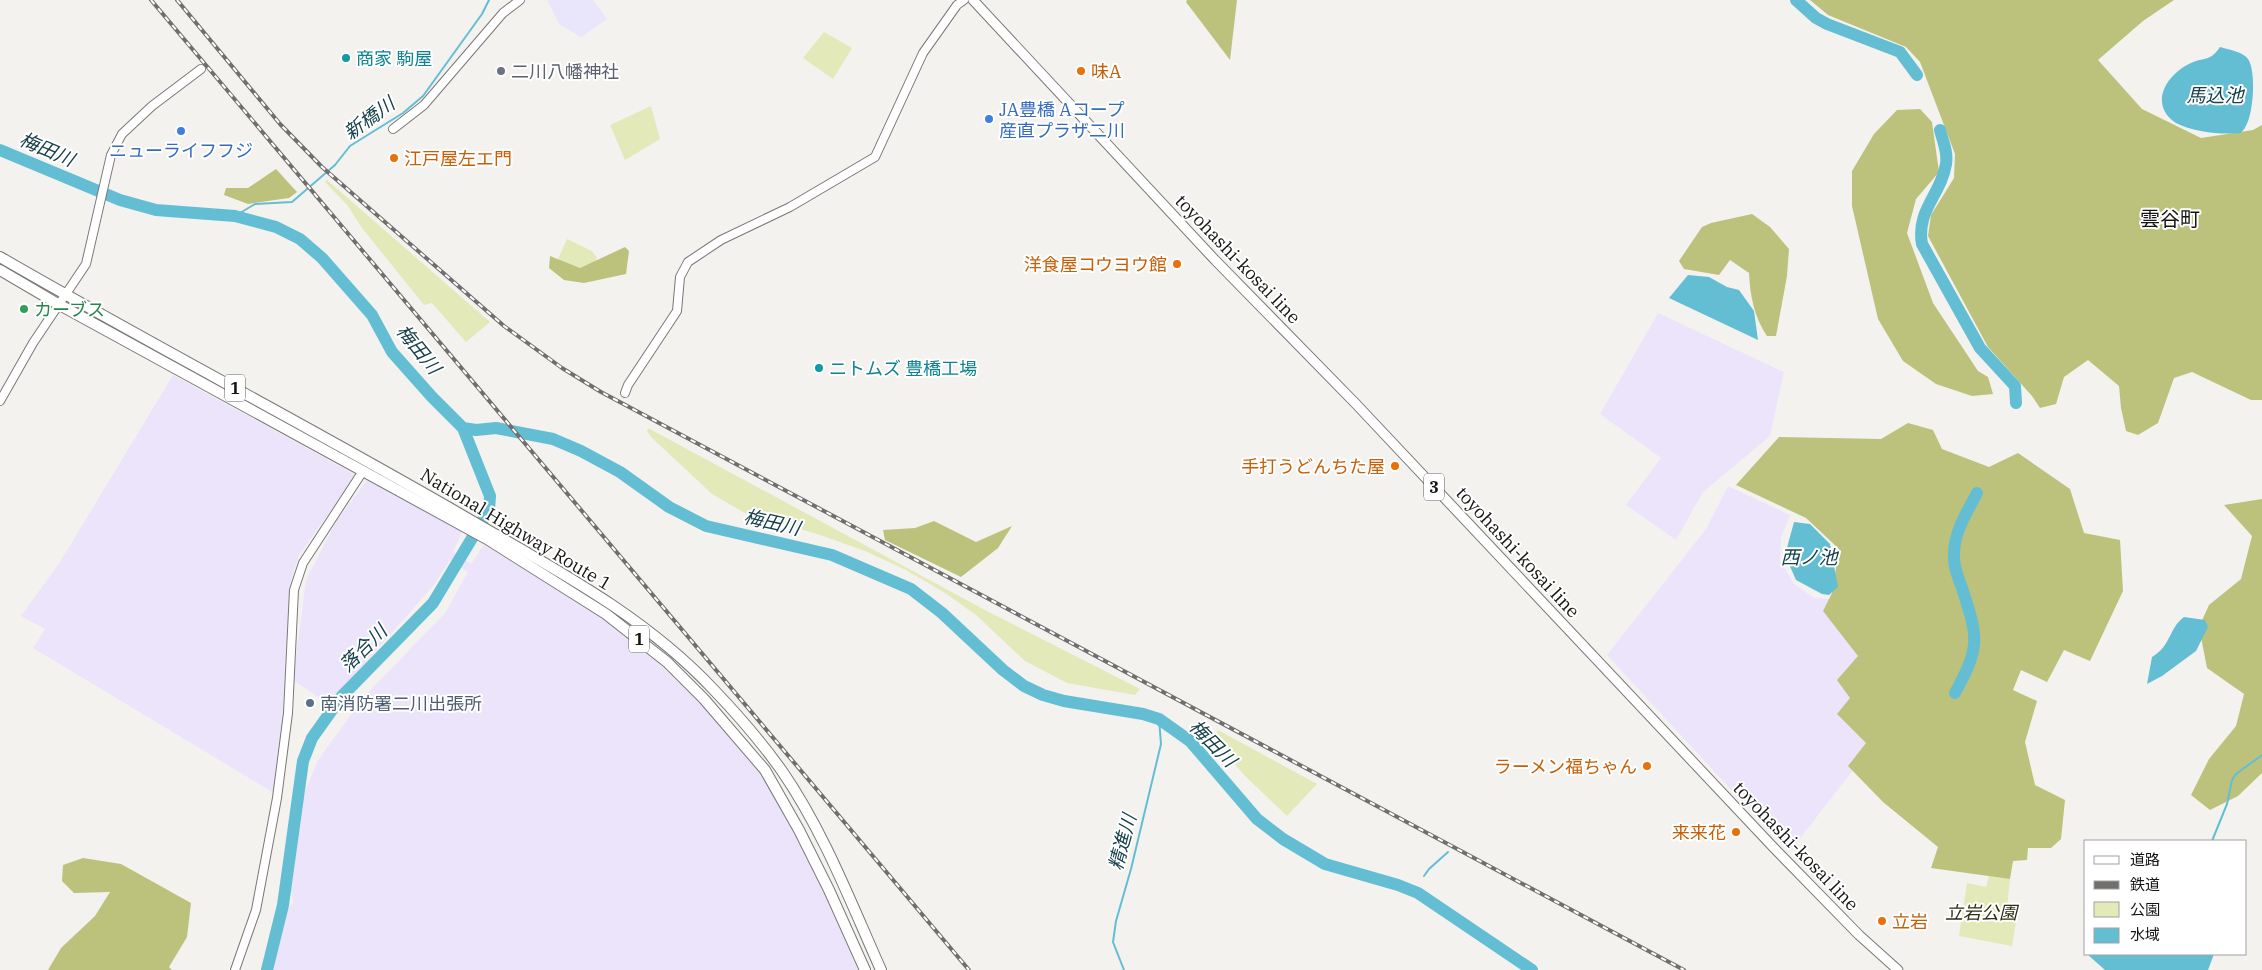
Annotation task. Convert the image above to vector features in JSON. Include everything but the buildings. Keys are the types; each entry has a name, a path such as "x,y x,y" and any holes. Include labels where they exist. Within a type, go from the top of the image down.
{"highway":[{"name":"National Highway Route 1","path":"0,257 65,295 370,462 468,524"},
{"name":"National Highway Route 1","path":"0,270 58,304 363,471 580,583 675,652 714,690 778,766 808,814 843,884 881,970"},
{"name":"National Highway Route 1","path":"489,535 606,614 667,662 704,699 765,770 799,830 865,970"}],"main road":[{"name":"toyohashi-kosai line","path":"973,0 1208,253 1362,411 1774,848 1859,935 1898,970"}],"street":[{"path":"393,129 424,105 503,13 520,0"},
{"path":"625,393 628,385 677,310 680,277 688,262 721,240 790,207 875,157 923,53 957,5 964,0"},
{"path":"0,401 58,304 86,264 111,155 122,134 152,106 201,69"},
{"path":"235,970 256,910 276,798 288,713 294,590 303,563 363,471"}],"shaded area":[{"path":"547,0 593,0 607,19 581,37 559,24"},
{"path":"1658,313 1784,372 1770,436 1703,492 1676,540 1626,505 1661,458 1600,414"},
{"path":"173,375 356,475 299,555 290,584 280,761 274,793 33,648 45,629 21,616 60,562"},
{"path":"368,479 462,532 453,552 471,564 484,545 584,605 624,634 656,661 713,716 762,775 781,806 806,852 858,970 267,970 287,909 293,903 290,884 304,794 318,760 363,698 445,613 468,572 450,560 433,586 329,704 293,680 306,580 337,520"},
{"path":"1728,486 1790,515 1781,538 1780,560 1794,584 1814,598 1840,600 1863,661 1874,743 1791,850 1735,794 1607,655 1706,529"}],"green space":[{"path":"1187,0 1237,0 1230,60 1186,2"},
{"path":"1810,0 2174,0 2143,21 2098,60 2142,109 2201,138 2253,130 2262,125 2262,400 2251,400 2192,372 2174,378 2158,423 2138,435 2126,431 2119,386 2088,360 2064,377 2056,404 2040,408 2032,396 1988,347 1928,236 1931,215 1954,178 1955,154 1920,62 1906,47 1828,15"},
{"path":"824,32 852,48 833,79 803,58"},
{"path":"651,106 660,139 625,160 610,125"},
{"path":"1920,109 1932,122 1939,172 1916,199 1907,233 1933,303 1978,371 1988,377 1993,394 1972,396 1936,384 1903,361 1878,319 1852,206 1852,171 1874,134 1897,110"},
{"path":"276,169 297,192 289,198 248,204 224,195 226,188 248,188"},
{"path":"327,180 490,322 466,342 432,303 424,305 362,228 348,206 325,182"},
{"path":"1752,214 1770,227 1789,249 1787,276 1776,336 1767,336 1756,314 1750,289 1749,273 1730,260 1719,275 1684,269 1679,261 1702,227 1711,223"},
{"path":"567,239 592,251 597,258 593,269 585,273 558,259"},
{"path":"625,247 629,251 626,274 584,283 564,280 549,268 550,256 580,268"},
{"path":"1908,423 1933,430 1942,449 1989,467 2018,453 2070,489 2084,533 2120,540 2123,591 2090,661 2064,650 2047,682 2021,670 2013,690 2037,701 2025,742 2035,785 2065,800 2061,839 2051,848 2028,848 2027,860 2013,861 2010,879 1931,868 1938,847 1883,802 1848,766 1866,743 1837,714 1850,698 1837,680 1858,656 1823,611 1832,593 1839,549 1806,518 1736,485 1779,437 1881,439"},
{"path":"648,428 985,610 1140,689 1135,695 1067,683 1025,661 976,615 945,593 906,570 865,551 820,535 745,513 712,494 651,437 647,431"},
{"path":"2262,499 2262,773 2238,796 2210,810 2191,795 2209,759 2236,726 2244,694 2207,668 2199,627 2209,605 2241,579 2252,536 2224,505"},
{"path":"934,521 976,542 1012,526 998,548 961,577 885,540 883,530 915,528"},
{"path":"1218,730 1317,784 1287,816 1245,776 1213,740"},
{"path":"83,858 121,864 191,903 187,937 169,967 172,970 48,970 61,948 95,916 110,892 74,893 62,881 63,865"},
{"name":"立岩公園","path":"1989,876 2010,879 2007,908 2018,910 2012,946 1959,936 1967,883 1986,887"}],"water":[{"name":"馬込池","path":"2220,47 2242,54 2251,65 2253,98 2248,120 2245,128 2240,133 2225,134 2191,129 2176,123 2164,111 2162,104 2164,89 2175,73 2191,63 2210,57"},
{"path":"1688,275 1709,277 1727,287 1739,290 1754,311 1758,340 1669,298"},
{"name":"西ノ池","path":"1794,522 1810,524 1830,544 1838,587 1829,595 1822,594 1796,580 1785,555"},
{"path":"2184,617 2205,620 2208,627 2196,651 2162,676 2147,684 2152,657 2167,642 2175,627"},
{"path":"2088,955 2214,955 2208,970 2105,970"}],"waterway":[{"name":"新橋川","path":"235,216 255,204 292,202 335,165 350,146 403,113 423,96 482,14 489,0"},
{"path":"1796,0 1816,18 1827,24 1900,52 1917,75"},
{"path":"1940,130 1946,151 1946,164 1939,185 1926,212 1921,232 1922,244 1980,348 2015,386 2016,403"},
{"name":"梅田川","path":"0,150 120,200 156,210 235,216 276,227 300,239 322,258 372,315 392,352 463,428 476,430 496,428 553,439 581,451 620,472 669,507 706,526 832,555 911,589 942,613 1003,670 1024,686 1043,695 1064,701 1143,714 1159,719 1190,741 1257,819 1283,839 1325,864 1398,885 1418,893 1532,970"},
{"name":"落合川","path":"267,970 283,905 303,761 312,738 342,696 433,603 489,510 490,496 463,428"},
{"path":"1955,693 1969,663 1974,641 1971,619 1955,567 1955,546 1962,522 1977,493"},
{"name":"精進川","path":"1124,970 1113,942 1116,921 1131,869 1161,744 1159,719"},
{"path":"2212,840 2227,804 2232,780 2236,774 2262,755"},
{"path":"1424,876 1448,852"}],"railway":[{"path":"151,0 969,970"},
{"path":"177,0 280,124 322,167 504,326 562,368 601,392 1684,970"}],"place":[{"name":"商家 駒屋","path":"346,58"},
{"name":"二川八幡神社","path":"501,71"},
{"name":"味A","path":"1081,71"},
{"name":"JA豊橋 Aコープ 産直プラザ二川","path":"989,119"},
{"name":"ニューライフフジ","path":"181,131"},
{"name":"江戸屋左エ門","path":"394,158"},
{"name":"洋食屋コウヨウ館","path":"1177,264"},
{"name":"カーブス","path":"24,309"},
{"name":"ニトムズ 豊橋工場","path":"819,368"},
{"name":"手打うどんちた屋","path":"1395,466"},
{"name":"南消防署二川出張所","path":"310,703"},
{"name":"ラーメン福ちゃん","path":"1647,766"},
{"name":"来来花","path":"1736,832"},
{"name":"立岩","path":"1882,921"}],"district":[{"name":"雲谷町","path":"2170,218"}]}
